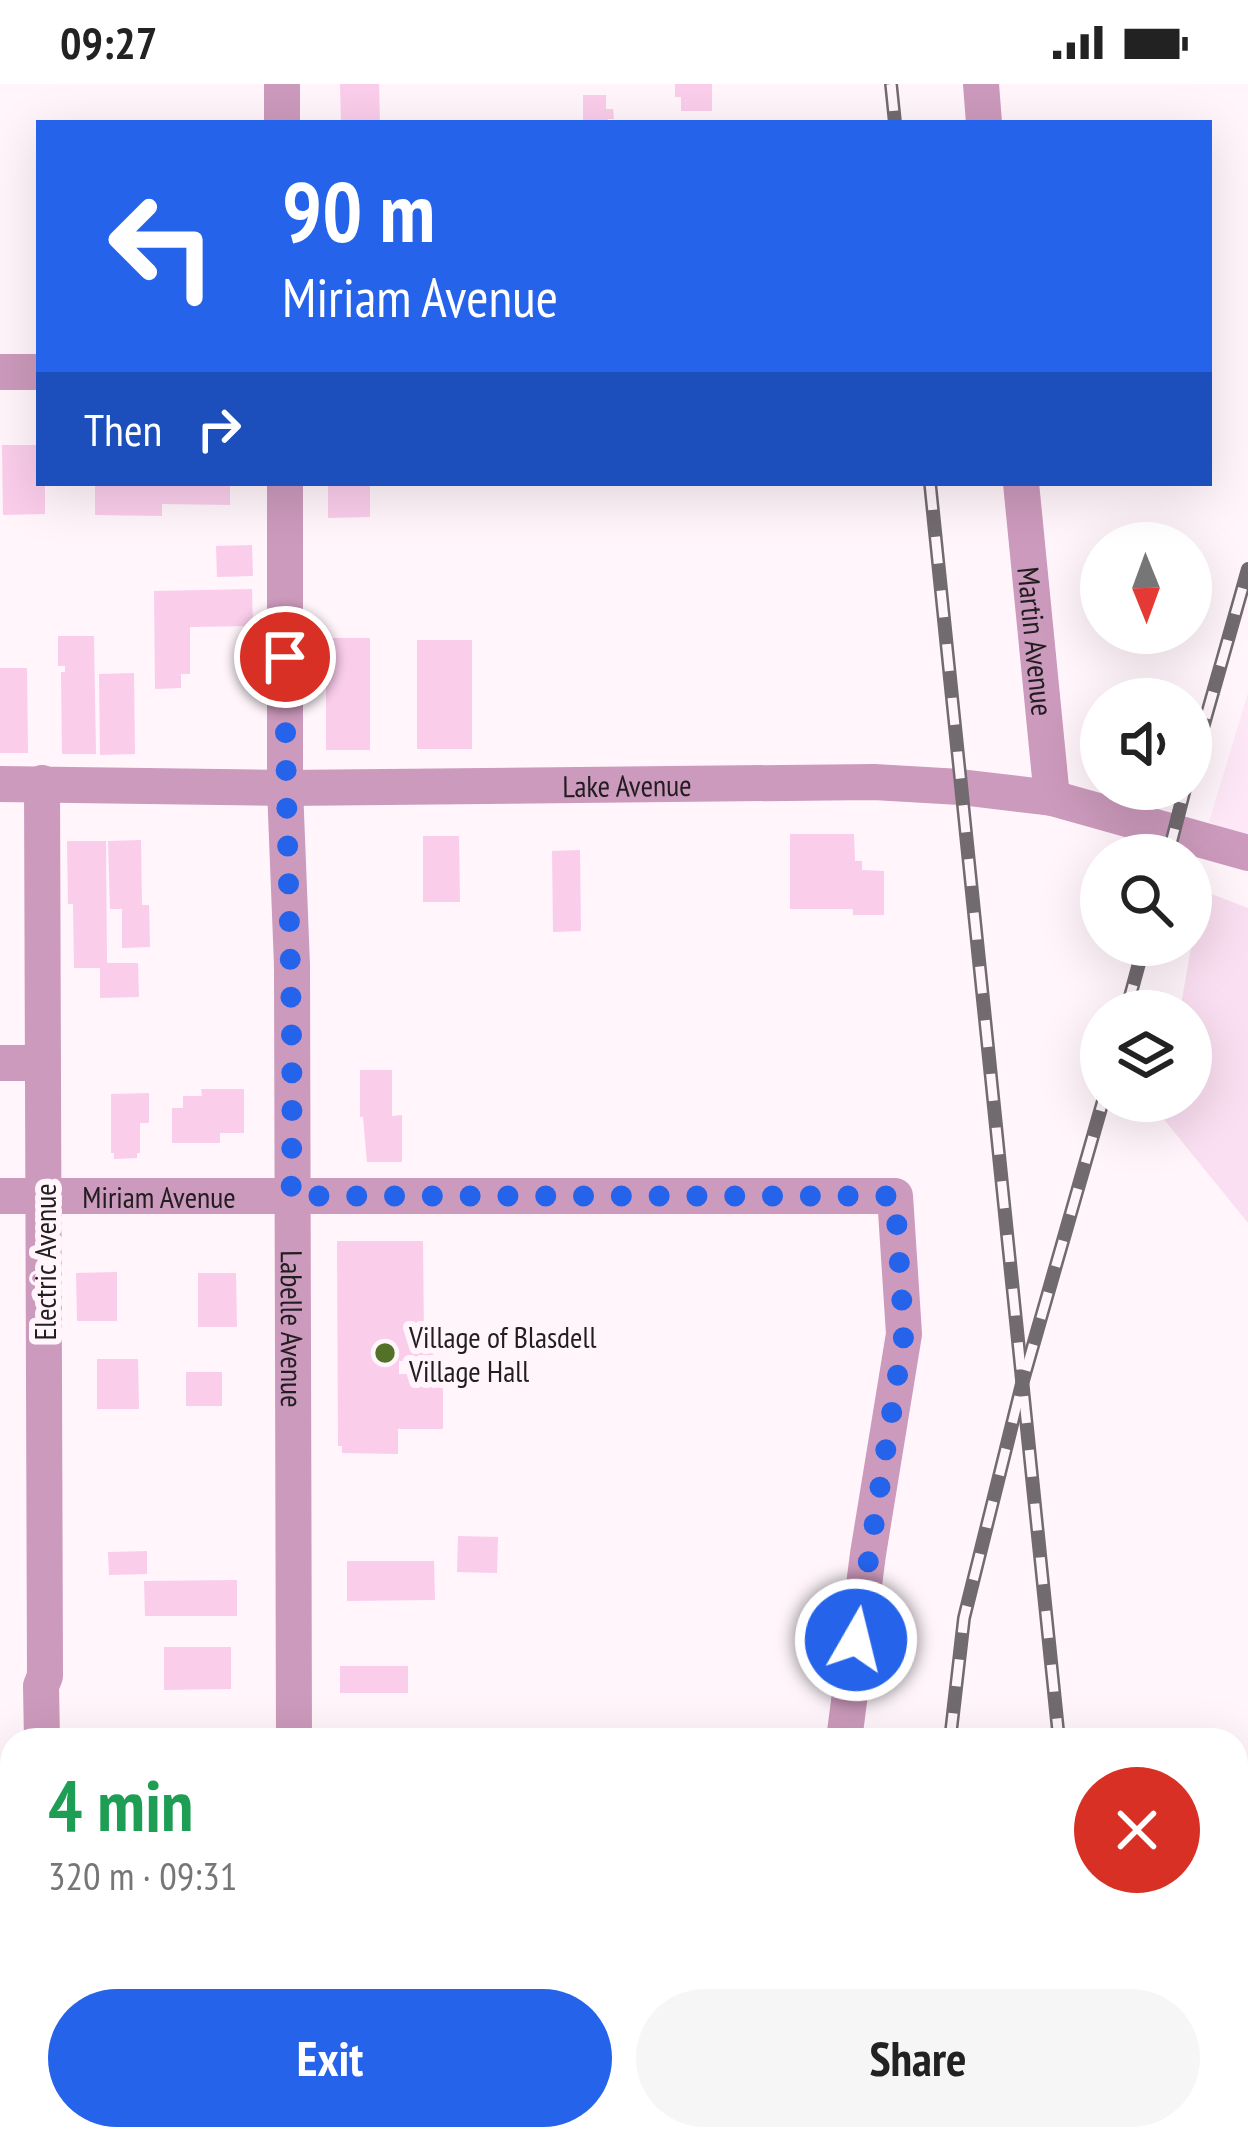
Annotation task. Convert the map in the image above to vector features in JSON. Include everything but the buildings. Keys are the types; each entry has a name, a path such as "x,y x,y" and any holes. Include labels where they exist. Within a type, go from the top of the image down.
{"street":[{"path":"282,84 282,120"},
{"path":"981,84 985,120"},
{"path":"0,372 36,372"},
{"name":"Labelle Avenue","path":"285,486 294,1728"},
{"name":"Martin Avenue","path":"1021,486 1052,798"},
{"name":"Lake Avenue","path":"0,784 285,788 874,782 1052,798 1248,853"},
{"name":"Electric Avenue","path":"42,783 42,1728"},
{"path":"0,1063 44,1063"},
{"name":"Miriam Avenue","path":"0,1196 895,1196 904,1334 846,1728"}],"shaded area":[{"path":"1248,693 1248,838 1209,822"},
{"path":"1212,894 1248,908 1248,1223 1166,1122 1212,1122 1212,990 1184,990 1188,966 1212,966"}],"railway":[{"path":"891,84 895,120"},
{"path":"930,486 1058,1728"},
{"path":"1212,696 1248,569"},
{"path":"1173,834 1180,810"},
{"path":"1132,990 1138,966"},
{"path":"951,1728 964,1618 1022,1384 1097,1122"}],"place":[{"name":"Village of Blasdell Village Hall","path":"385,1353"}],"route":[{"path":"285,657 291,1196 895,1196 904,1334 856,1640"}]}
